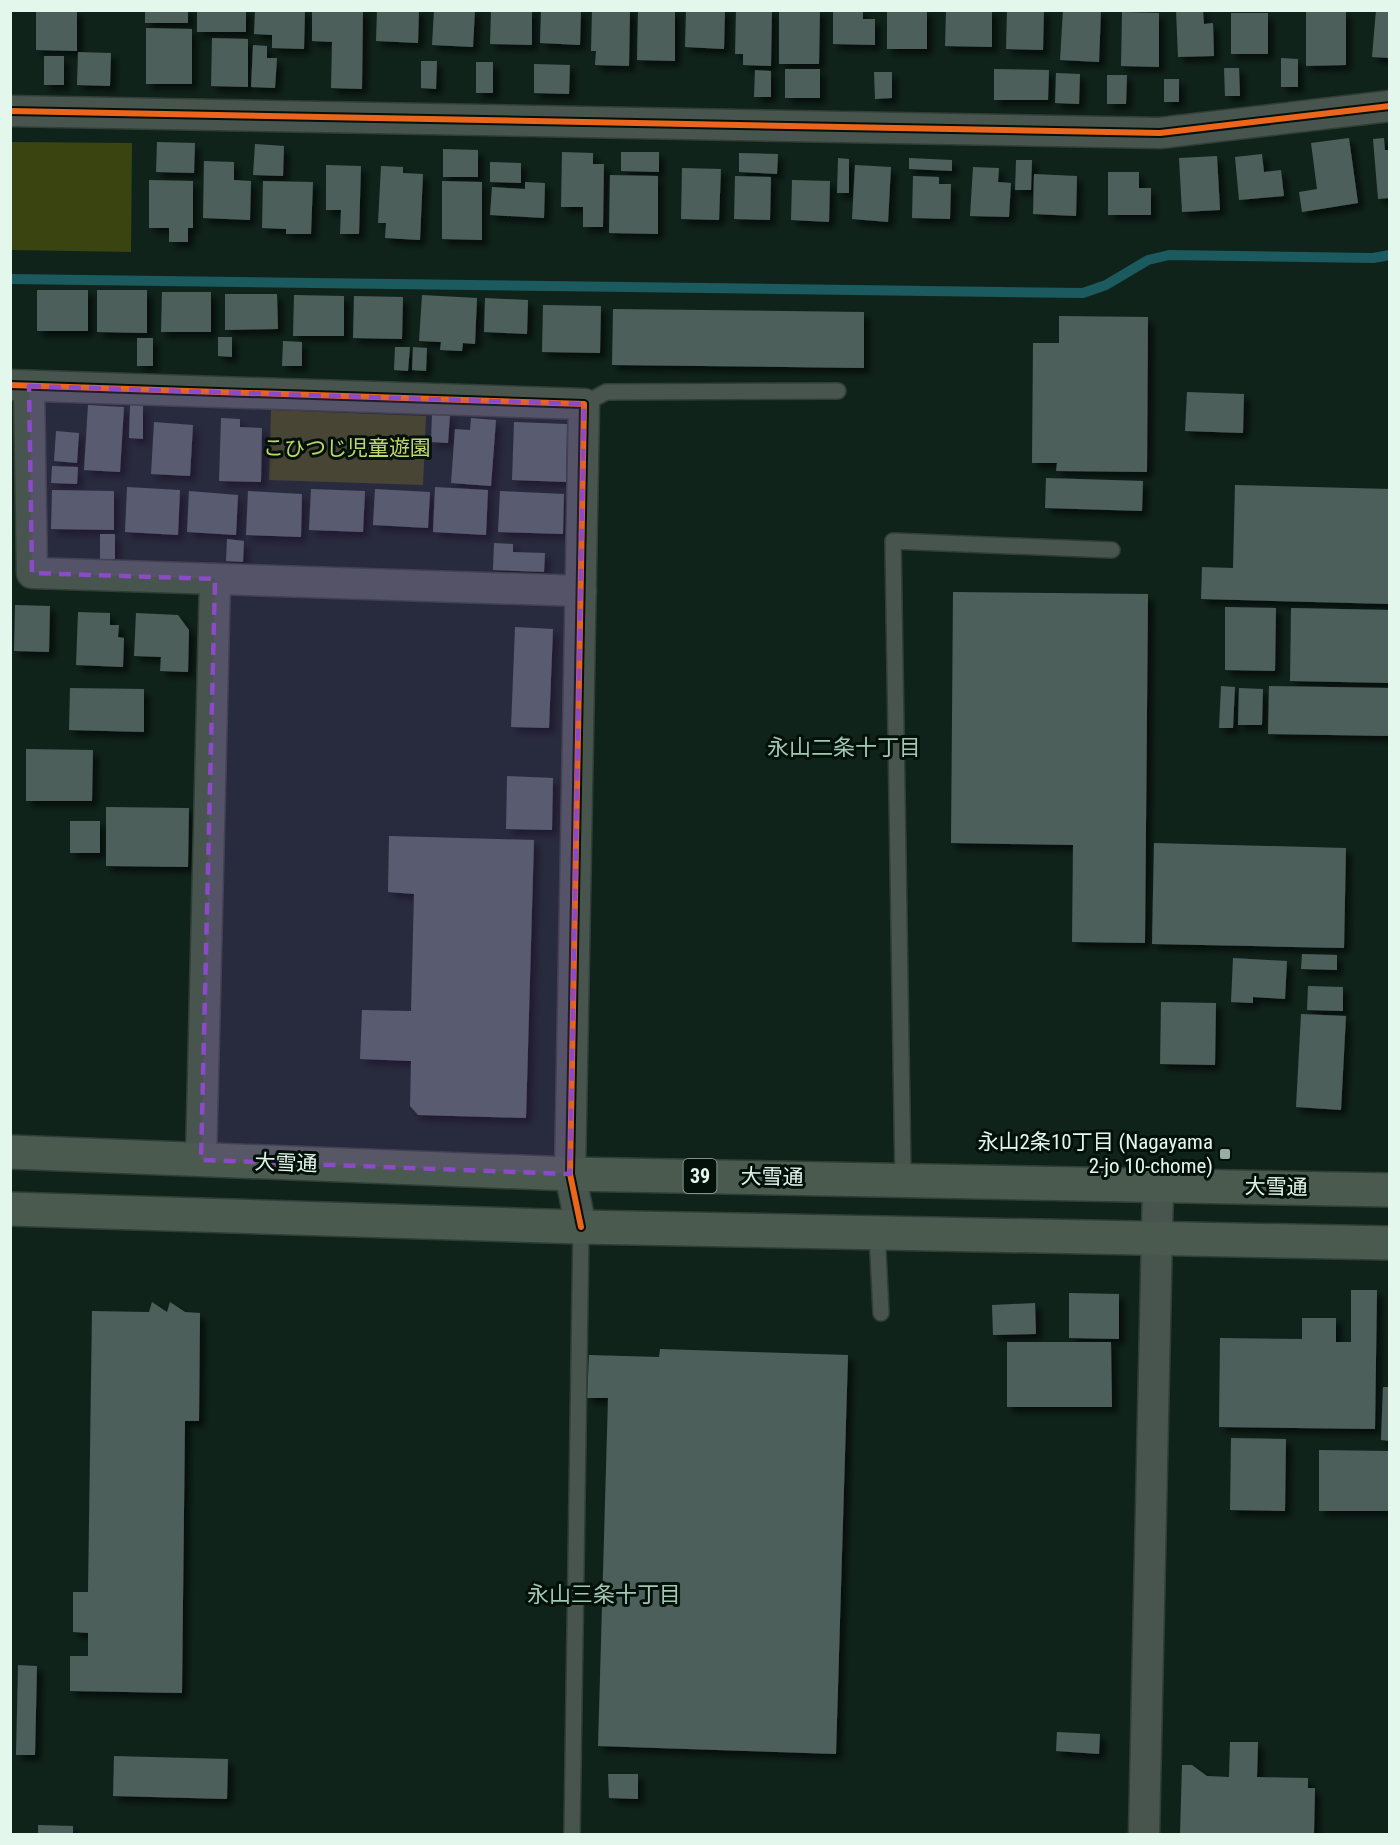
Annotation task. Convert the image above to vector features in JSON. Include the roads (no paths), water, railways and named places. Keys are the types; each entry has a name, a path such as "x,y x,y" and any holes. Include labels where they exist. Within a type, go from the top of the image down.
{"highway":[{"name":"大雪通","path":"10,1152 570,1174 1389,1190"},
{"path":"10,1209 580,1227 1389,1244"}],"street":[{"path":"10,111 1160,133 1389,106"},
{"path":"580,591 32,573 20,386 584,404 570,1174 580,1227"},
{"path":"201,1160 215,579"},
{"path":"1144,1834 1158,1185"}],"lane":[{"path":"584,404 606,392 838,391"},
{"path":"903,1179 893,541 1112,550"},
{"path":"572,1834 580,1227"},
{"path":"877,1233 881,1313"}],"waterway":[{"path":"10,279 1083,293 1106,285 1148,260 1169,255 1373,258 1390,255"}],"place":[{"name":"永山2条10丁目 (Nagayama 2-jo 10-chome)","path":"1225,1154"}],"district":[{"name":"永山二条十丁目","path":"844,747"},
{"name":"永山三条十丁目","path":"604,1594"}],"park label":[{"name":"こひつじ児童遊園","path":"347,448"}]}
